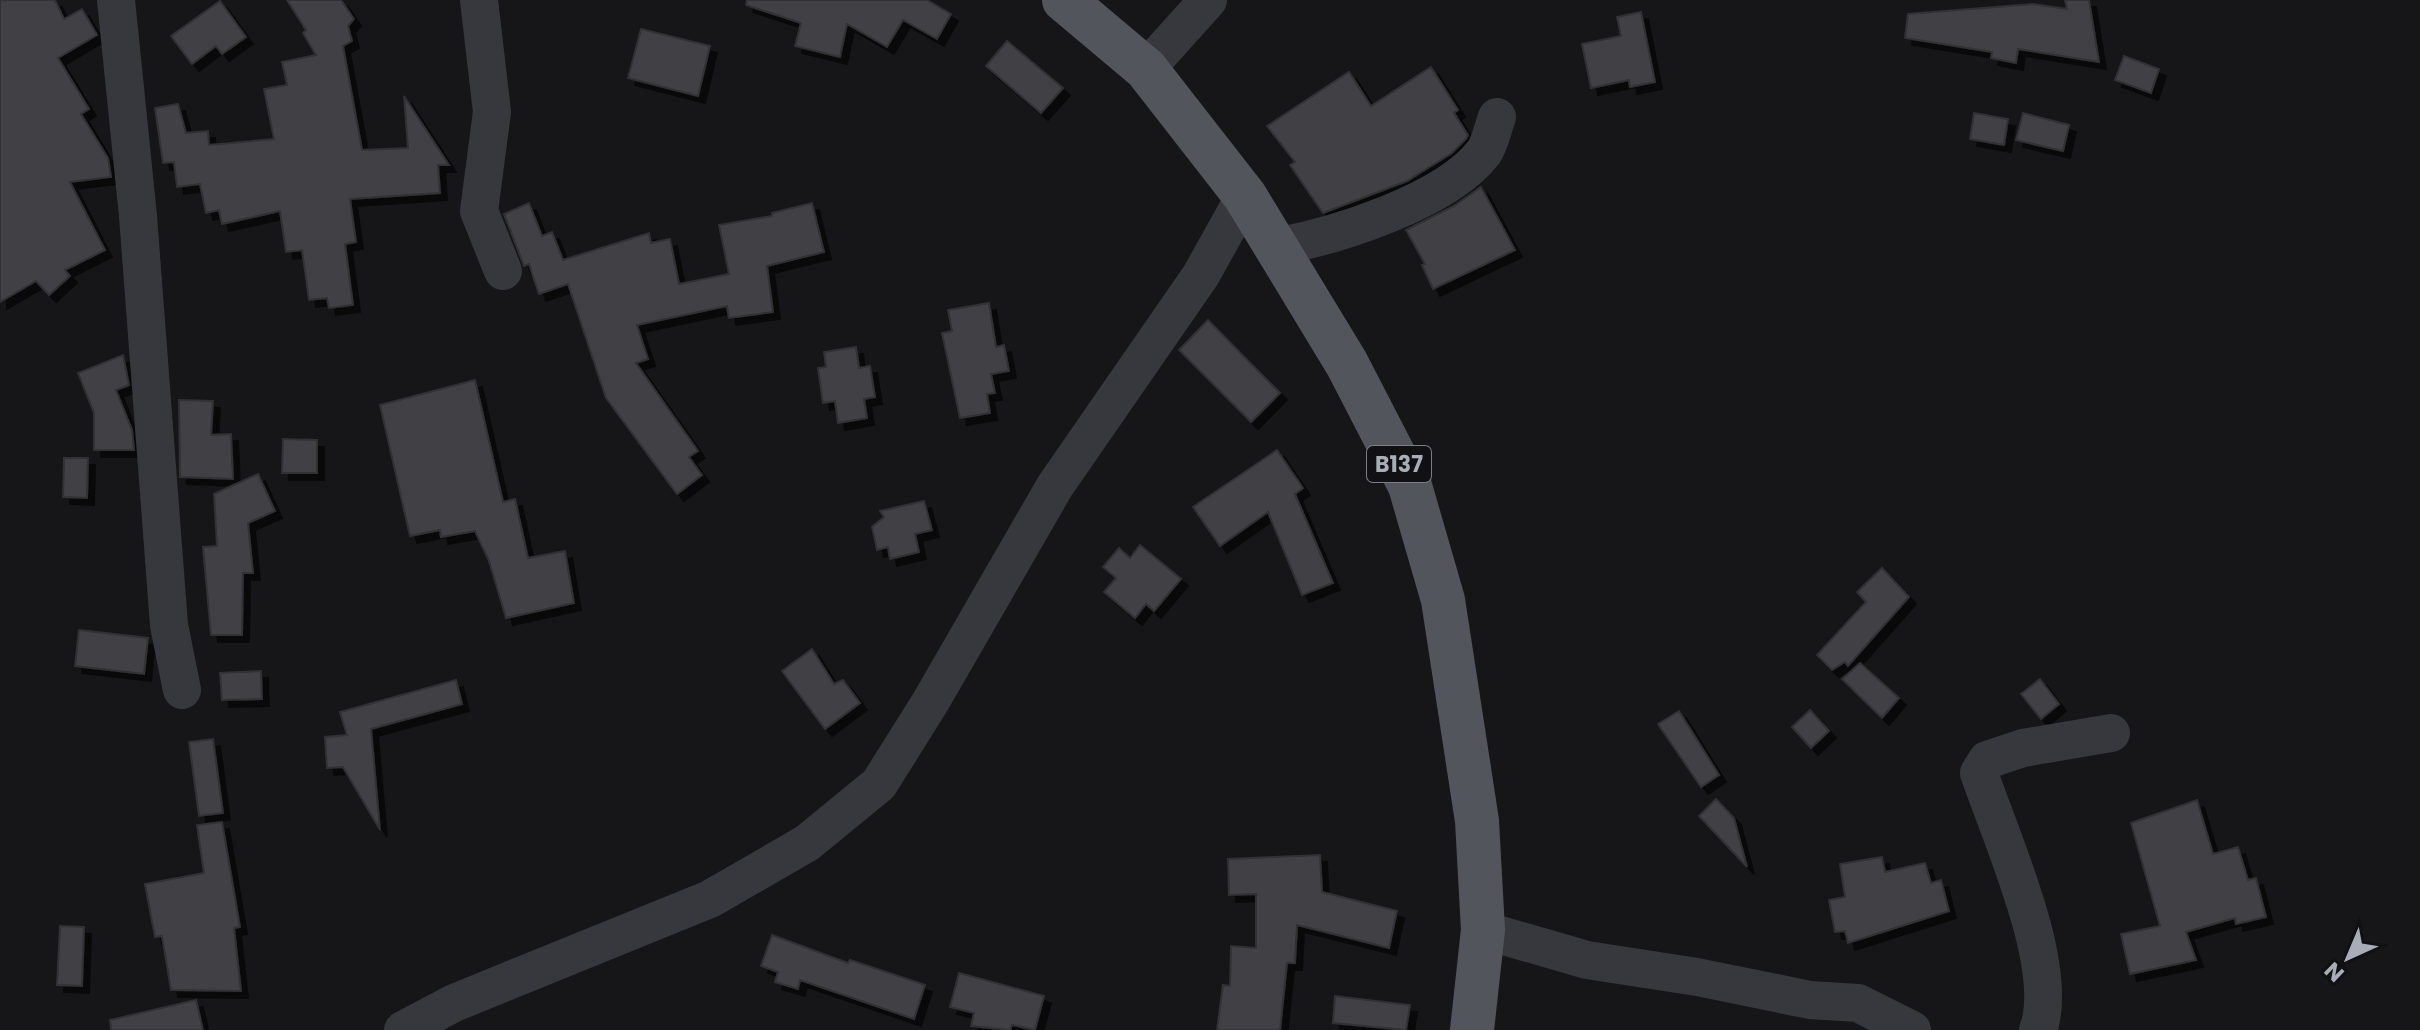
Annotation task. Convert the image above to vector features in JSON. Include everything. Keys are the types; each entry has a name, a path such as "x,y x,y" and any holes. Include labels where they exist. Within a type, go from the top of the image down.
{"main road":[{"name":"B137","path":"1064,0 1146,69 1245,196 1347,364 1410,486 1443,600 1477,821 1483,930 1472,1030"}],"street":[{"path":"116,0 138,216 169,625 182,690"},
{"path":"479,0 492,112 479,211 503,271"},
{"path":"1146,69 1208,0"},
{"path":"1276,247 1321,239 1360,226 1432,191 1459,175 1484,151 1497,117"},
{"path":"403,1030 454,1003 710,899 807,843 879,784 1055,486 1201,275 1245,196"},
{"path":"2038,1030 2045,1010 2040,952 1979,773 1987,760 2023,748 2111,733"},
{"path":"1483,930 1587,960 1697,977 1814,1015 1858,1003 1912,1030"}],"building":[{"path":"0,0 55,0 64,19 82,9 97,35 58,58 89,109 81,114 108,158 111,177 70,182 105,250 65,270 70,276 49,295 36,281 0,302"},
{"path":"287,0 341,0 354,19 348,26 352,41 343,46 362,150 408,148 404,96 449,165 438,165 440,193 350,199 356,242 345,244 353,305 329,308 327,298 309,300 302,250 286,252 280,211 222,224 219,210 206,213 200,184 177,187 174,162 163,163 155,108 178,104 186,133 208,131 209,145 274,139 264,89 287,85 282,62 316,55 303,33 306,30"},
{"path":"747,0 927,0 951,14 937,39 903,20 887,47 847,24 840,57 795,46 801,23 746,5"},
{"path":"2065,0 2089,0 2099,62 2018,49 2016,63 1991,58 1992,52 1905,38 1908,14 2033,4 2067,9"},
{"path":"220,1 246,37 222,54 216,46 192,64 171,36"},
{"path":"1641,12 1655,82 1630,87 1629,80 1591,88 1582,44 1621,36 1617,17"},
{"path":"641,29 710,46 698,96 628,78"},
{"path":"1007,41 1063,88 1041,113 986,66"},
{"path":"2124,56 2159,69 2151,93 2115,80"},
{"path":"1431,67 1458,110 1454,113 1468,135 1466,139 1452,153 1407,181 1323,213 1290,165 1295,162 1267,126 1349,72 1371,106"},
{"path":"1974,113 2008,119 2004,145 1970,139"},
{"path":"2023,113 2069,125 2063,151 2016,140"},
{"path":"1481,187 1515,250 1433,289 1422,265 1425,264 1406,230 1454,206"},
{"path":"529,203 542,236 552,232 563,260 649,233 651,243 670,239 679,284 729,274 719,225 772,216 772,213 812,203 824,252 767,266 773,312 729,318 727,306 637,325 648,359 636,363 698,451 689,457 702,475 677,494 606,398 568,284 539,294 529,264 524,266 504,214"},
{"path":"989,303 996,347 1004,345 1009,371 991,374 995,393 987,394 990,413 960,418 942,333 952,331 948,310"},
{"path":"1208,320 1280,393 1251,422 1179,350"},
{"path":"856,347 859,368 870,366 875,397 864,399 867,418 838,423 835,401 823,403 818,368 826,367 824,352"},
{"path":"123,355 129,385 116,390 132,430 134,450 94,450 94,413 78,373"},
{"path":"475,380 503,502 515,499 528,558 565,551 574,603 506,618 489,561 475,531 441,537 440,530 410,536 380,405"},
{"path":"179,400 213,401 211,435 231,434 233,479 180,477"},
{"path":"283,439 317,440 317,473 282,473"},
{"path":"1277,450 1303,488 1295,494 1333,583 1302,595 1268,512 1220,546 1193,507"},
{"path":"64,458 88,458 87,498 63,497"},
{"path":"258,474 275,511 248,523 253,573 243,573 242,635 211,635 203,547 217,546 214,494"},
{"path":"924,501 932,530 915,534 919,552 890,559 888,547 877,550 872,527 884,517 880,511"},
{"path":"1140,545 1181,579 1154,611 1146,604 1135,618 1104,592 1116,578 1103,567 1119,548 1130,558"},
{"path":"1882,568 1909,597 1848,666 1845,662 1832,670 1817,655 1866,602 1857,592"},
{"path":"79,630 148,638 144,674 75,666"},
{"path":"812,649 834,684 843,680 860,703 825,729 782,671"},
{"path":"1860,663 1899,698 1882,718 1842,679"},
{"path":"261,671 262,699 222,700 220,673"},
{"path":"2040,679 2059,704 2041,719 2021,694"},
{"path":"456,680 462,704 371,729 380,830 343,767 327,768 325,737 347,735 340,712"},
{"path":"1810,710 1829,731 1811,748 1792,727"},
{"path":"1679,711 1719,775 1701,787 1658,724"},
{"path":"213,739 223,813 199,816 189,742"},
{"path":"1716,799 1734,818 1747,867 1699,816"},
{"path":"2197,800 2213,854 2238,847 2248,880 2256,878 2266,917 2236,924 2235,918 2186,932 2196,960 2130,974 2121,934 2160,926 2131,823"},
{"path":"222,822 240,927 234,928 241,991 171,990 162,936 155,937 145,884 204,873 197,825"},
{"path":"1320,855 1322,892 1397,911 1389,948 1297,925 1295,963 1287,963 1280,1030 1217,1030 1223,985 1230,986 1231,946 1256,948 1256,894 1229,895 1228,859"},
{"path":"1882,857 1885,872 1925,863 1931,883 1941,880 1949,911 1848,943 1845,931 1835,932 1829,900 1845,897 1840,864"},
{"path":"60,926 84,927 82,986 57,985"},
{"path":"772,935 848,963 850,960 925,985 914,1019 800,980 798,989 775,982 778,972 761,966"},
{"path":"959,973 1044,996 1035,1030 1012,1025 1010,1030 971,1026 974,1013 950,1007"},
{"path":"1335,996 1410,1005 1406,1030 1333,1023"},
{"path":"196,1000 203,1030 111,1030 110,1020"}]}
